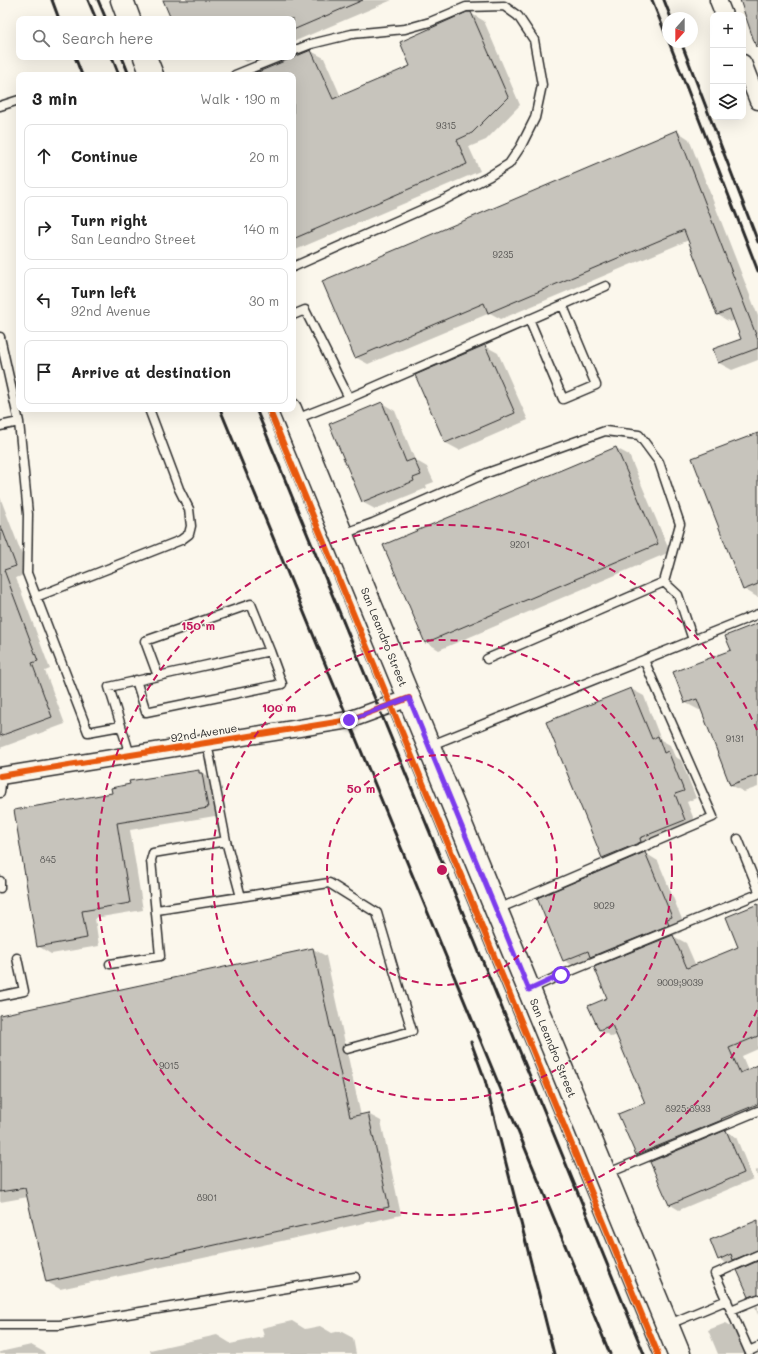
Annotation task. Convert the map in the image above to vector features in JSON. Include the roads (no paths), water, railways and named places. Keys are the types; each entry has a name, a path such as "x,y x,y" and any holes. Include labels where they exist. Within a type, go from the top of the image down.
{"main road":[{"path":"122,0 128,16"},
{"path":"146,60 151,72"},
{"name":"San Leandro Street","path":"293,414 679,1354"}],"street":[{"path":"718,0 723,12"},
{"path":"746,71 758,101"},
{"name":"92nd Avenue","path":"1,776 349,720 409,698"}],"lane":[{"path":"296,50 311,44 352,34 405,29 430,22 466,7 504,6 518,16 534,40 542,85 535,118 521,146 509,164 448,198 296,266"},
{"path":"242,72 272,60"},
{"path":"0,106 16,101"},
{"path":"293,414 348,398 529,319 563,306 606,286"},
{"path":"529,319 563,399 596,385 563,306"},
{"path":"296,314 305,310 348,398"},
{"path":"0,337 16,394"},
{"path":"18,412 28,514 27,573 88,732 121,726"},
{"path":"36,597 181,540 189,534 191,526 190,509 180,489 150,412"},
{"path":"0,426 19,422"},
{"path":"342,534 373,523 487,473 606,431 639,435 659,462 680,524 664,582"},
{"path":"664,582 678,596 694,640"},
{"path":"487,659 664,582"},
{"path":"136,680 146,712 282,684 251,604 145,642 158,676"},
{"path":"429,746 758,614"},
{"path":"130,755 109,687 270,651"},
{"path":"496,910 713,816 644,660"},
{"path":"208,743 226,841 241,897"},
{"path":"0,793 1,776"},
{"path":"738,839 758,889"},
{"path":"110,964 160,956 157,910 151,860 153,853 226,841"},
{"path":"0,881 0,888"},
{"path":"157,910 329,883 377,913 412,1031 347,1048"},
{"path":"529,990 561,975 758,894"},
{"path":"0,996 24,991 17,958"},
{"path":"605,1174 758,1111"},
{"path":"758,1255 715,1274 749,1351 758,1347"},
{"path":"0,1325 60,1325 355,1277"},
{"path":"731,1310 758,1299"},
{"path":"667,1325 727,1300"}],"railway":[{"path":"52,0 58,16"},
{"path":"88,0 95,16"},
{"path":"98,0 105,16"},
{"path":"652,0 662,25"},
{"path":"664,0 669,12"},
{"path":"671,48 758,271"},
{"path":"683,48 758,242"},
{"path":"76,60 81,72"},
{"path":"113,60 118,72"},
{"path":"123,60 128,72"},
{"path":"221,412 610,1354"},
{"path":"257,412 644,1354"},
{"path":"267,412 654,1354"},
{"path":"471,1042 485,1080 554,1354"}]}
